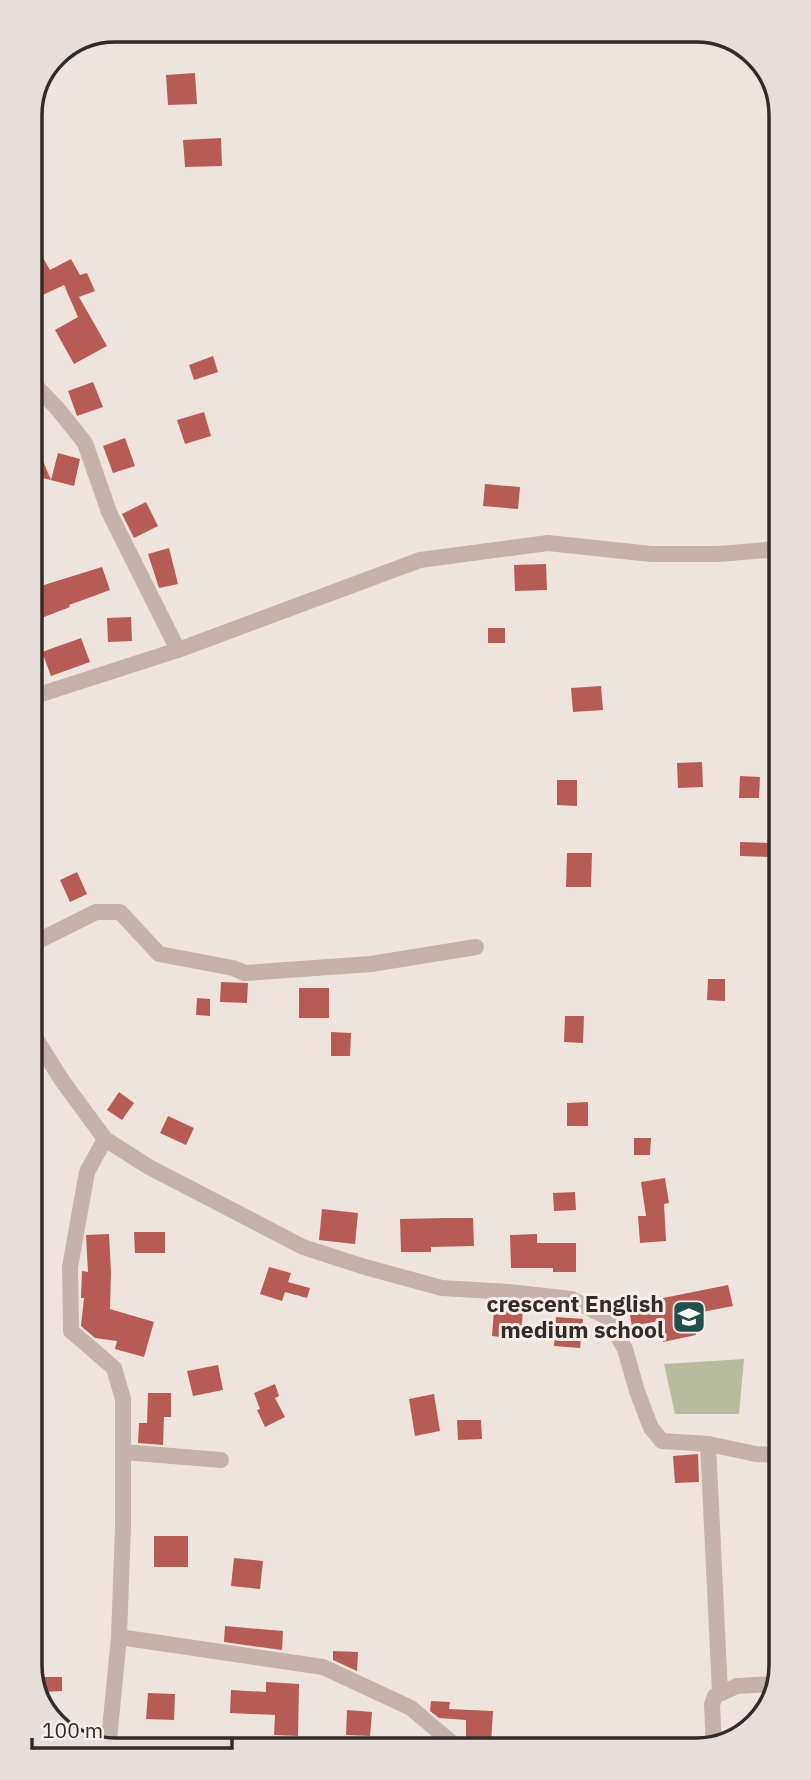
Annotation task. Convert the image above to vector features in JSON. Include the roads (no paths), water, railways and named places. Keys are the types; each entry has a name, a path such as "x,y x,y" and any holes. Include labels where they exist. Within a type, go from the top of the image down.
{"street":[{"path":"42,392 85,443 109,512 178,650"},
{"path":"42,694 178,650 420,560 548,543 651,554 769,551"},
{"path":"42,939 96,912 120,912 159,954 233,968 245,973 371,964 476,947"},
{"path":"42,1048 105,1139 149,1167 303,1247 365,1267 442,1288 571,1299 607,1317 625,1349 651,1428 662,1441 708,1444 769,1455"},
{"path":"105,1139 87,1172 70,1267 71,1331 114,1368 123,1399 124,1527 119,1637 109,1738"},
{"path":"708,1444 720,1692"},
{"path":"123,1452 221,1460"},
{"path":"119,1637 323,1667 411,1709 446,1738"},
{"path":"713,1735 712,1705 715,1696 737,1686 766,1684"}],"place":[{"name":"crescent English medium school","path":"689,1317"}]}
